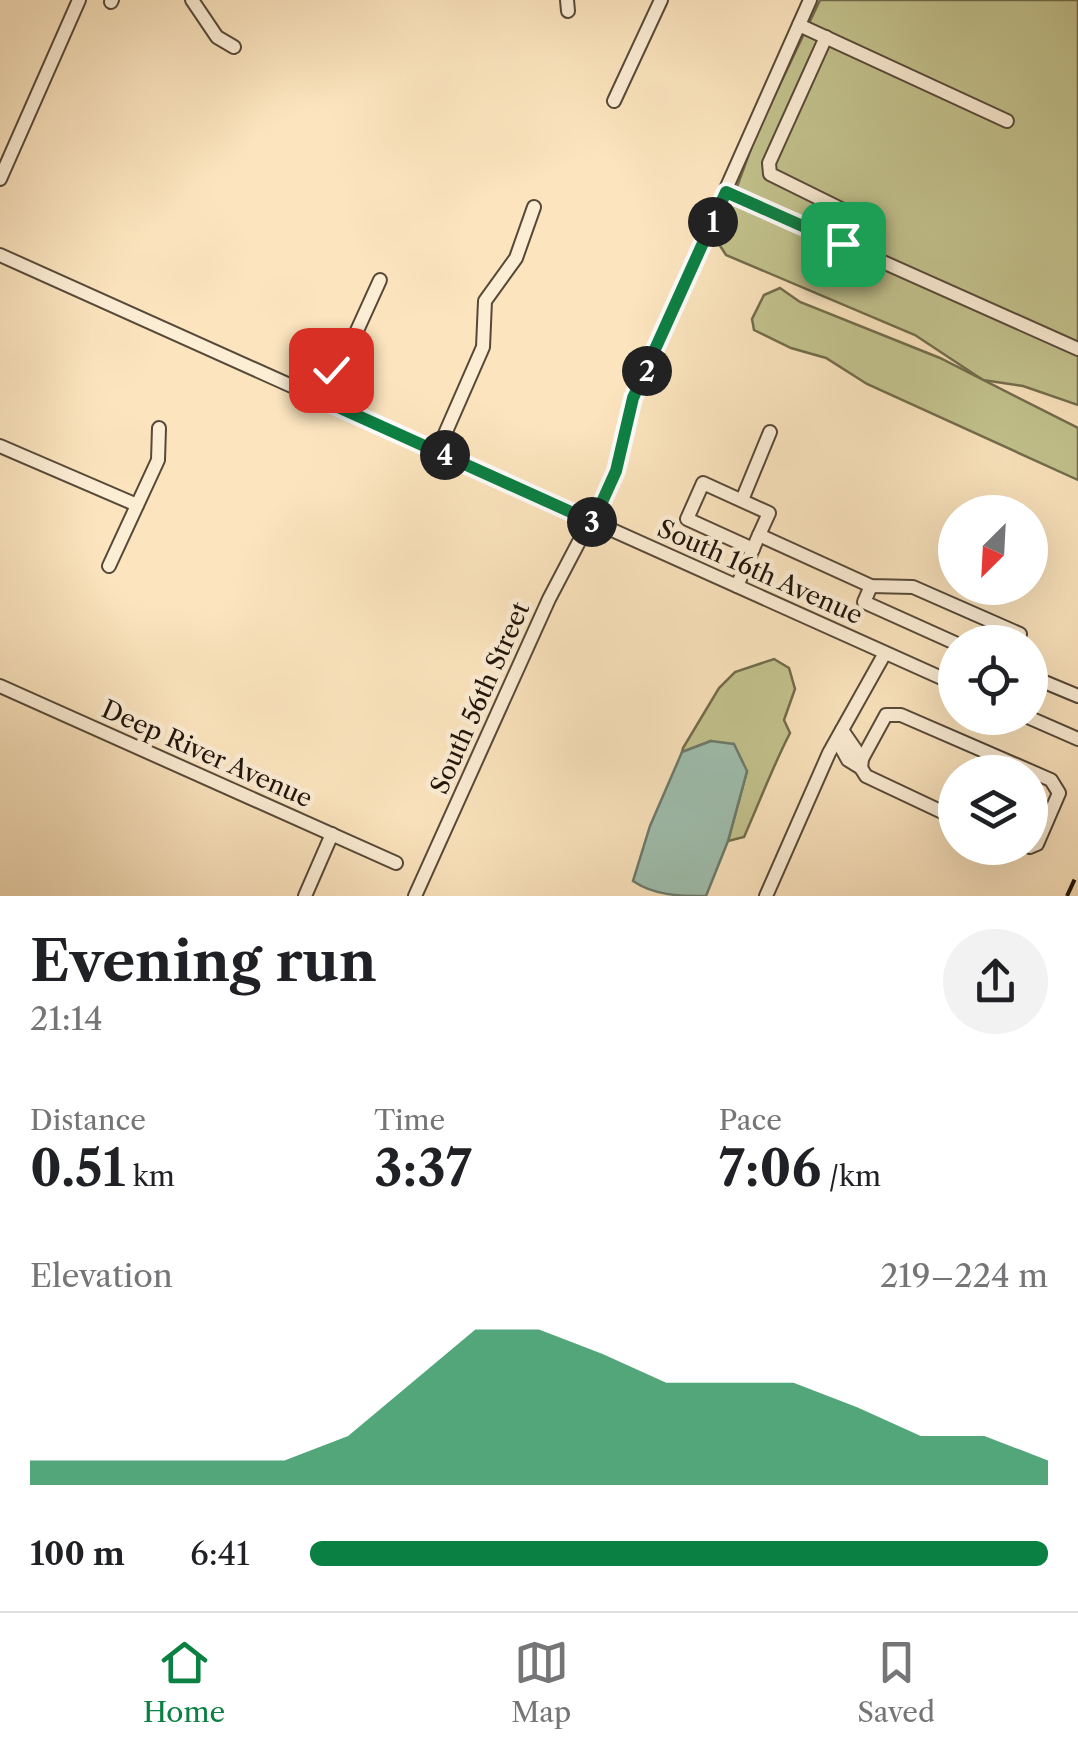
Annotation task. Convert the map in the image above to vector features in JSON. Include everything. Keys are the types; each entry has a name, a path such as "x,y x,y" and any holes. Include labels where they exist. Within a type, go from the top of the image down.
{"street":[{"path":"0,179 80,0"},
{"path":"192,0 217,38 234,47"},
{"path":"614,101 661,0"},
{"name":"South 56th Street","path":"415,896 549,600 593,522 616,471 633,398 810,0"},
{"path":"799,24 1007,121"},
{"path":"826,37 769,164 770,174 848,213"},
{"path":"726,192 1078,349"},
{"path":"438,452 483,348 485,302 516,258 534,207"},
{"name":"South 16th Avenue","path":"0,254 938,676"},
{"path":"316,397 350,346 380,280"},
{"path":"110,566 158,460 159,428"},
{"path":"742,500 770,432"},
{"path":"0,446 136,506"},
{"path":"737,586 770,513 702,483 687,519 753,550"},
{"path":"759,535 871,586 913,587 1000,625"},
{"path":"871,586 864,602 938,635"},
{"path":"766,896 839,735 885,653"},
{"path":"1048,684 1078,696"},
{"name":"Deep River Avenue","path":"0,686 396,863"},
{"path":"938,810 866,776 862,763 878,724 886,716 901,715 993,755"},
{"path":"1048,726 1078,739"},
{"path":"839,735 848,760 862,763"},
{"path":"1048,779 1059,794 1048,819"},
{"path":"305,896 332,834"}],"green space":[{"path":"820,0 1078,0 1078,405 1023,386 983,380 915,335 726,255 717,241 756,135"},
{"path":"780,288 800,302 940,358 1078,428 1078,480 867,384 826,358 791,348 754,330 752,319 764,295"},
{"path":"774,659 789,668 795,689 784,720 790,733 744,837 728,841 747,771 711,741 682,752 683,748 719,688 735,672"}],"shaded area":[{"path":"711,741 734,744 747,771 728,841 706,896 668,894 641,886 633,881 650,826 682,752"}],"railway":[{"path":"1067,896 1078,872"}],"route":[{"path":"331,370 316,397 593,522 616,471 633,398 726,192 843,244"}]}
